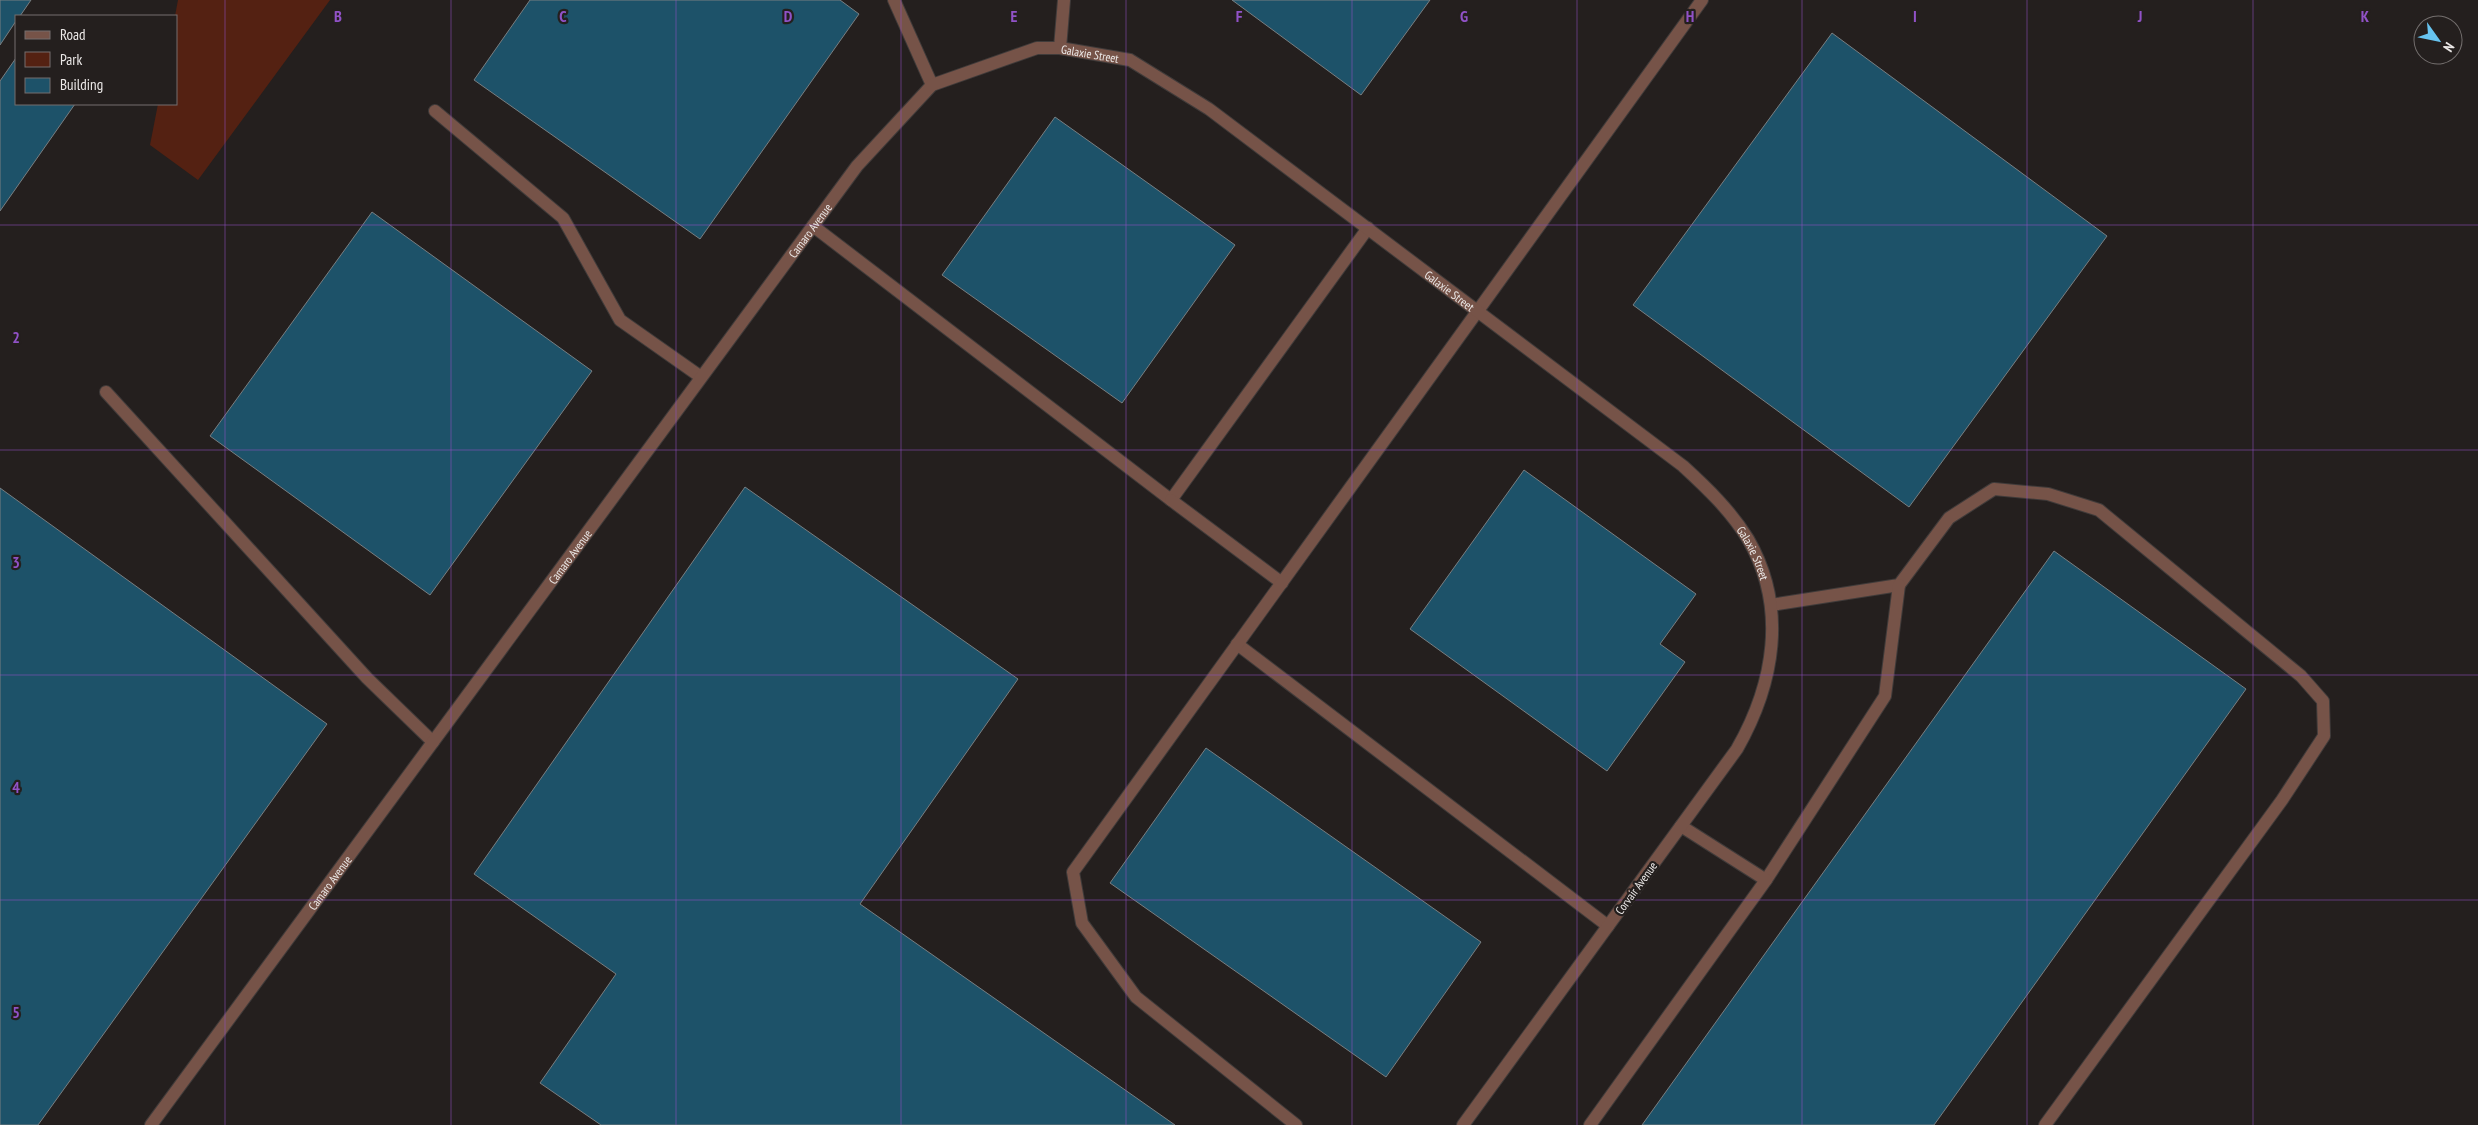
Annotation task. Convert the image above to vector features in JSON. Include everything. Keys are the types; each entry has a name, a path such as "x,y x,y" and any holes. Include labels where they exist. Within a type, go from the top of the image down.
{"street":[{"path":"894,0 932,85"},
{"path":"1060,48 1064,0"},
{"path":"1296,1125 1136,997 1082,923 1073,872 1479,312 1702,0"},
{"name":"Camaro Avenue","path":"151,1125 857,166 932,85 1037,48"},
{"name":"Galaxie Street","path":"1037,48 1060,48 1130,60 1209,109 1683,466 1718,499 1748,540 1762,571 1771,604 1772,635"},
{"path":"435,111 563,218 620,320 701,377"},
{"path":"813,226 1282,583"},
{"path":"1171,500 1368,228"},
{"path":"106,392 367,678 433,742"},
{"path":"1590,1125 1766,880 1885,696 1899,585 1949,518 1994,489 2048,494 2099,510 2302,676 2323,701 2324,736 2282,800 2045,1125"},
{"path":"1771,604 1899,585"},
{"name":"Corvair Avenue","path":"1463,1125 1737,749 1751,724 1763,695 1772,635"},
{"path":"1237,644 1608,926"},
{"path":"1681,826 1766,880"}],"green space":[{"path":"178,0 330,0 198,180 150,145 158,105 178,105 178,15 175,15"}],"building":[{"path":"0,0 31,0 21,15 15,15 15,22 0,45"},
{"path":"530,0 840,0 859,14 700,239 474,80"},
{"path":"1232,0 1430,0 1361,95"},
{"path":"1832,33 2107,236 1909,507 1633,305"},
{"path":"15,59 15,105 74,105 0,211 0,81"},
{"path":"1055,117 1235,245 1122,403 942,275"},
{"path":"372,212 592,371 430,595 210,436"},
{"path":"1524,470 1696,594 1660,644 1685,662 1607,771 1410,629"},
{"path":"745,487 1018,679 860,904 1175,1125 601,1125 540,1083 616,974 474,874"},
{"path":"0,488 327,724 38,1125 0,1125"},
{"path":"2054,551 2246,689 1934,1125 1642,1125"},
{"path":"1206,748 1481,942 1386,1077 1110,883"}]}
